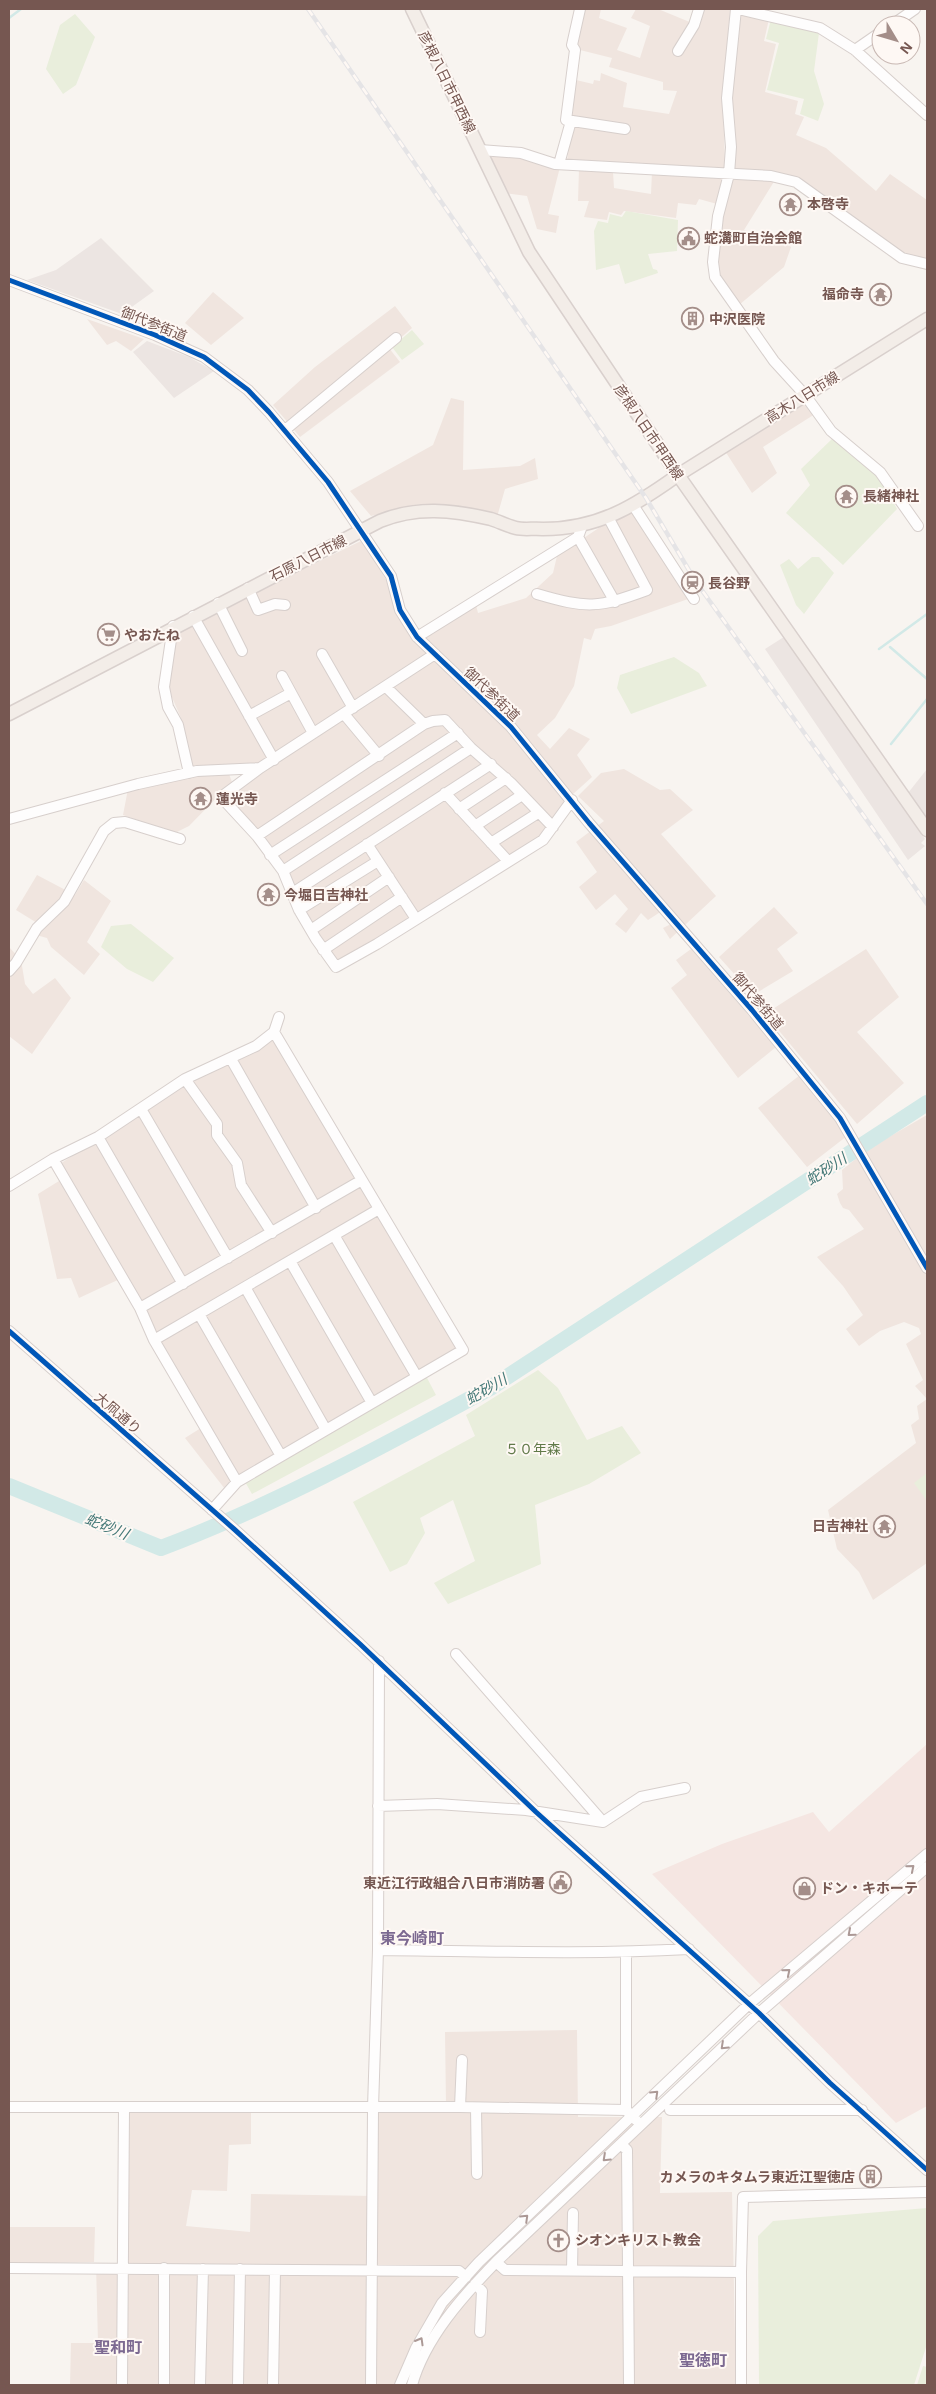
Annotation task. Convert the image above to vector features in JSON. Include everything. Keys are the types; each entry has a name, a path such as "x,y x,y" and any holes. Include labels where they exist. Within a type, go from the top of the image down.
{"main road":[{"name":"彦根八日市甲西線","path":"412,9 529,252 678,476 927,830"},
{"name":"高木八日市線","path":"678,476 927,319"},
{"name":"石原八日市線","path":"9,714 192,616 398,514 430,509 466,514 517,528 580,531 633,505 678,476"}],"street":[{"path":"580,9 572,45 576,50 566,120 624,129"},
{"path":"678,51 694,26 699,9"},
{"path":"918,526 880,472 831,431 805,395 774,361 715,277 713,262 718,216 729,174 731,147 727,98 737,9 820,28 856,50 927,115"},
{"path":"856,50 871,39"},
{"path":"559,164 571,121"},
{"path":"480,150 521,153 559,164 771,176 796,182 902,258 927,264"},
{"name":"御代参街道","path":"9,280 154,335 204,358 248,390 328,482 391,576 400,610 417,637 511,727 589,823 752,1010 840,1118 926,1263"},
{"path":"284,430 396,338"},
{"path":"633,505 694,599"},
{"path":"537,594 571,604 595,606 615,602 646,590 608,517"},
{"path":"417,637 580,531 615,602"},
{"path":"248,588 258,610 274,604 285,606"},
{"path":"218,603 242,651"},
{"path":"192,616 274,760"},
{"path":"173,626 164,687 168,707 178,725 189,773"},
{"path":"322,654 353,708"},
{"path":"435,654 260,768 221,798 257,836 283,871 299,910 323,950 336,967 543,840 572,800"},
{"path":"282,676 313,733"},
{"path":"386,687 424,724"},
{"path":"249,716 291,693"},
{"path":"344,714 378,756"},
{"path":"257,836 424,724 445,720 471,748 506,778 553,827"},
{"path":"270,855 458,733"},
{"path":"283,871 471,748"},
{"path":"291,894 490,764"},
{"path":"9,820 138,784 189,773 260,768"},
{"path":"459,809 506,778"},
{"path":"445,794 508,861"},
{"path":"476,826 522,795"},
{"path":"491,843 538,813"},
{"path":"9,971 16,963 37,928 64,902 104,831 109,827 126,822 180,839"},
{"path":"367,844 416,919"},
{"path":"299,910 378,861"},
{"path":"311,930 389,877"},
{"path":"323,950 402,897"},
{"path":"9,1186 53,1158 98,1137 185,1079 256,1046 274,1032 279,1017"},
{"path":"212,1510 237,1482 463,1350 274,1032"},
{"path":"231,1059 316,1208"},
{"path":"185,1079 217,1124 217,1135 236,1163 241,1184 272,1233"},
{"path":"141,1109 228,1258"},
{"path":"98,1137 183,1284"},
{"path":"53,1158 140,1308 154,1340 237,1482"},
{"path":"140,1308 362,1180"},
{"path":"154,1340 379,1209"},
{"path":"334,1235 417,1377"},
{"path":"290,1261 372,1403"},
{"path":"245,1287 326,1430"},
{"path":"199,1314 281,1456"},
{"name":"大凧通り","path":"9,1331 234,1529 379,1661 536,1812 759,2013 830,2083 927,2170"},
{"path":"456,1654 603,1822"},
{"path":"372,2385 373,2108 378,1950 379,1661"},
{"path":"378,1806 437,1804 536,1812 603,1822 641,1797 686,1788"},
{"path":"400,2385 416,2348 442,2303 466,2277 629,2113 749,2004 927,1854"},
{"path":"412,2385 434,2337 459,2300 474,2284 759,2013 927,1867"},
{"path":"378,1950 626,1952 689,1949"},
{"path":"626,1952 629,2113"},
{"path":"460,2107 462,2060"},
{"path":"9,2107 460,2107 629,2113 641,2125"},
{"path":"122,2385 124,2108"},
{"path":"476,2108 476,2174"},
{"path":"670,2110 862,2110"},
{"path":"620,2144 627,2150 629,2385"},
{"path":"741,2385 743,2197 927,2192"},
{"path":"572,2270 573,2213"},
{"path":"496,2262 505,2270 741,2272"},
{"path":"9,2268 124,2267 459,2271 466,2277"},
{"path":"164,2268 164,2385"},
{"path":"200,2385 203,2269"},
{"path":"238,2385 240,2269"},
{"path":"273,2385 275,2270"},
{"path":"474,2284 482,2291 480,2332"}],"shaded area":[{"path":"585,9 601,9 599,18 627,28 617,50 640,58 650,26 631,18 636,9 658,9 697,25 703,9 730,9 723,97 725,169 567,160 574,119 569,118 576,80 593,84 594,80 600,81 601,73 627,83 623,107 669,114 677,91 663,90 663,82 609,67 612,58 580,50 577,45"},
{"path":"739,13 769,19 764,41 776,44 765,92 798,101 795,114 804,117 796,135 826,148 876,191 890,174 927,200 927,261 903,255 798,178 733,170 731,96"},
{"path":"493,154 520,156 560,167 548,214 559,216 556,233 537,229 527,196 504,193 490,162"},
{"path":"579,169 613,172 614,188 651,194 652,172 722,179 717,204 699,199 696,205 678,203 676,218 624,211 621,215 609,212 607,220 584,217 589,201 578,201"},
{"path":"733,178 775,180 744,230 765,238 769,232 791,247 784,267 739,305 718,276 717,255 721,216"},
{"path":"101,238 154,291 122,314 27,280 56,270"},
{"path":"213,292 244,318 211,345 185,323"},
{"path":"395,306 412,328 389,348 400,362 300,437 273,405 315,367"},
{"path":"87,319 144,339 131,351 116,341 107,345"},
{"path":"147,341 189,357 214,371 174,398 133,352"},
{"path":"451,398 464,401 463,470 520,466 535,458 538,479 505,489 497,517 472,510 432,504 412,505 371,516 350,491 433,445"},
{"path":"807,403 815,414 763,447 777,473 752,493 725,451"},
{"path":"633,505 691,598 611,626 595,629 591,640 584,638 574,686 555,718 537,735 550,749 569,728 590,739 577,755 592,777 572,795 514,724 424,638 475,601 478,613 526,598 553,573 557,556"},
{"path":"363,540 386,580 396,610 428,653 259,763 192,767 181,718 168,688 178,630"},
{"path":"787,635 925,839 921,843 925,846 908,860 765,649"},
{"path":"433,659 491,712 569,802 543,840 336,967 283,871 221,797"},
{"path":"624,769 660,790 670,789 693,810 661,834 716,896 670,939 663,928 675,922 665,909 648,920 641,913 626,933 615,924 628,909 615,894 596,910 579,887 597,872 576,842 604,821 578,796 601,773"},
{"path":"927,769 927,819 908,793"},
{"path":"229,774 232,782 189,826 175,833 123,815 128,789 200,775"},
{"path":"37,875 75,895 84,880 111,901 87,942 100,954 84,975 51,947 47,938 36,935 42,926 16,910"},
{"path":"774,907 798,933 777,949 793,971 753,995 719,957"},
{"path":"9,947 21,960 25,984 33,994 55,978 71,998 32,1054 9,1036"},
{"path":"691,949 776,1047 738,1078 671,988 687,975 676,960"},
{"path":"866,949 899,997 857,1032 904,1083 857,1124 765,1014"},
{"path":"273,1039 458,1349 225,1489 185,1438 204,1426 122,1278 79,1298 71,1278 57,1279 38,1194 59,1181 52,1169 184,1084 228,1065"},
{"path":"800,1075 847,1136 807,1167 758,1108"},
{"path":"927,1115 927,1399 915,1386 923,1380 906,1344 921,1334 919,1328 904,1322 880,1331 859,1346 846,1329 863,1315 843,1286 817,1257 864,1229 849,1210 843,1208 840,1203 837,1194 843,1189 842,1170 868,1149"},
{"path":"927,1399 927,1563 873,1600 859,1572 837,1549 828,1510 916,1443 911,1425 919,1419 917,1406"},
{"path":"927,1744 927,2106 896,2123 652,1874 722,1844 813,1812 829,1832"},
{"path":"577,2030 578,2117 662,2117 660,2193 732,2192 736,2385 70,2385 71,2343 98,2343 96,2264 123,2267 124,2108 251,2108 251,2144 229,2145 227,2191 192,2190 186,2226 250,2232 251,2194 374,2196 373,2108 446,2105 445,2032"},
{"path":"9,2227 95,2227 94,2262 9,2263"}],"green space":[{"path":"75,14 95,37 76,85 63,94 46,69 60,25"},
{"path":"771,19 819,33 814,71 824,104 818,121 800,114 804,99 767,90 779,43 766,39"},
{"path":"626,211 678,220 677,251 648,254 653,269 657,270 658,273 625,284 619,264 596,270 594,231 598,221 608,223 610,214 622,217"},
{"path":"412,330 424,344 402,360 392,347"},
{"name":"長緒神社","path":"833,438 877,473 897,509 843,565 786,513 810,485 801,469"},
{"path":"812,557 819,557 834,573 804,614 796,605 780,565 789,559 798,569"},
{"path":"674,657 699,673 707,686 631,714 617,688 620,675"},
{"path":"131,924 174,958 153,982 127,969 101,947 111,926"},
{"name":"５０年森","path":"538,1370 558,1388 587,1440 622,1426 641,1453 589,1484 535,1505 541,1564 448,1604 434,1583 475,1561 453,1500 420,1518 425,1533 407,1564 390,1572 353,1502 475,1436 466,1415"},
{"path":"426,1376 436,1395 252,1494 244,1480"},
{"path":"927,1473 927,1501 914,1483"},
{"path":"927,2208 927,2344 914,2385 759,2385 758,2236 773,2221"},
{"path":"923,2366 927,2367 927,2385 917,2385"}],"waterway":[{"path":"9,18 21,9"},
{"path":"879,649 927,614"},
{"path":"890,647 927,679"},
{"path":"891,744 927,699"},
{"name":"蛇砂川","path":"9,1486 161,1548 203,1531 328,1474 490,1388 927,1103"}],"railway":[{"path":"308,9 646,498 696,582 927,904"}],"cycle path":[{"path":"9,280 155,335 204,357 248,390 269,412 328,482 391,576 400,610 417,637 511,727 589,823 752,1010 840,1118 927,1268"},
{"path":"9,1331 234,1529 360,1644 536,1812 759,2013 830,2083 927,2170"}],"place":[{"name":"本啓寺","path":"791,204"},
{"name":"蛇溝町自治会館","path":"688,238"},
{"name":"福命寺","path":"880,294"},
{"name":"中沢医院","path":"693,319"},
{"name":"長緒神社","path":"847,496"},
{"name":"長谷野","path":"692,583"},
{"name":"やおたね","path":"108,635"},
{"name":"蓮光寺","path":"200,799"},
{"name":"今堀日吉神社","path":"268,895"},
{"name":"日吉神社","path":"884,1526"},
{"name":"東近江行政組合八日市消防署","path":"561,1883"},
{"name":"ドン・キホーテ","path":"804,1888"},
{"name":"カメラのキタムラ東近江聖徳店","path":"871,2177"},
{"name":"シオンキリスト教会","path":"559,2240"}],"district":[{"name":"東今崎町","path":"412,1938"},
{"name":"聖和町","path":"118,2347"},
{"name":"聖徳町","path":"703,2360"}]}
